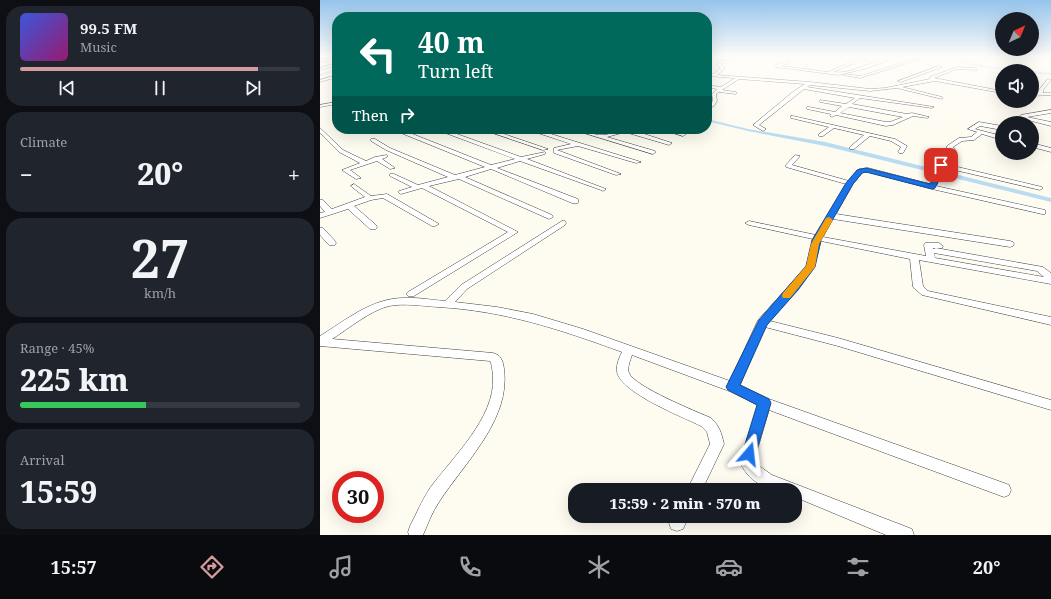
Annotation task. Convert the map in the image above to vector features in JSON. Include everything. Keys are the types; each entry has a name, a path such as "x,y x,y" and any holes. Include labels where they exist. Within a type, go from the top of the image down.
{"street":[{"path":"725,82 734,84 754,83"},
{"path":"796,82 864,90 877,90 916,82"},
{"path":"899,86 897,83 900,82"},
{"path":"946,82 995,91"},
{"path":"1040,95 1044,87 1049,82"},
{"path":"763,129 756,125 796,92 810,83"},
{"path":"712,92 734,84"},
{"path":"899,86 940,98"},
{"path":"712,88 734,93"},
{"path":"803,88 932,107"},
{"path":"714,103 720,90"},
{"path":"1040,95 1051,94"},
{"path":"820,123 859,97"},
{"path":"822,101 908,116"},
{"path":"320,106 332,104"},
{"path":"320,106 327,111"},
{"path":"809,108 888,124 913,114 927,117"},
{"path":"1042,114 1051,111"},
{"path":"1021,116 1027,114 1042,114 1051,116"},
{"path":"792,117 895,140 904,146 901,152"},
{"path":"1039,121 1051,124"},
{"path":"995,127 977,124 971,129 995,136"},
{"path":"821,135 833,126"},
{"path":"320,130 341,151 364,162"},
{"path":"932,187 941,165 953,152 949,147 961,139 972,139 980,133"},
{"path":"408,134 575,201"},
{"path":"452,134 603,189"},
{"path":"498,134 544,151 547,154 611,134"},
{"path":"545,134 638,162"},
{"path":"591,134 653,152"},
{"path":"639,134 669,143"},
{"path":"852,148 869,134"},
{"path":"373,140 388,149 548,217"},
{"path":"1039,147 1051,150"},
{"path":"401,192 493,168 544,151"},
{"path":"556,151 618,174"},
{"path":"358,178 345,170 364,162 385,156"},
{"path":"797,156 788,166 850,183"},
{"path":"377,158 392,171 514,232 411,294"},
{"path":"941,165 968,172 996,176 1040,188"},
{"path":"732,387 762,323 794,288 810,267 815,244 850,183 860,171 866,170 932,187 1042,212"},
{"path":"354,186 370,198"},
{"path":"320,216 370,198 384,196 435,224"},
{"path":"320,202 330,212"},
{"path":"349,206 373,227"},
{"path":"831,216 1010,244"},
{"path":"447,304 464,287 562,223"},
{"path":"749,223 914,257 931,260 1050,281 1048,274 1040,269 928,245 931,260"},
{"path":"320,230 332,243"},
{"path":"914,257 918,287 925,293 1051,321"},
{"path":"320,341 375,308 388,302 404,301 447,304 497,310 529,317 629,350 732,387 764,403 1004,490"},
{"path":"762,323 838,342 1051,405"},
{"path":"320,341 493,358 497,360 500,380 494,405 486,423 433,496 416,532"},
{"path":"629,350 623,362 622,368 623,376 630,383 643,392 706,422 713,429 717,444 698,483"},
{"path":"764,403 747,462 750,469 759,475 778,483"},
{"path":"802,493 906,535"}],"waterway":[{"path":"712,121 748,130 825,144 1051,200"}],"slow traffic":[{"path":"787,296 812,264 816,240 819,238 829,220"}],"route":[{"path":"749,454 764,403 732,387 762,323 794,288 812,264 816,240 819,238 850,183 861,170 866,170 932,187 938,176 936,171 941,165"}]}
